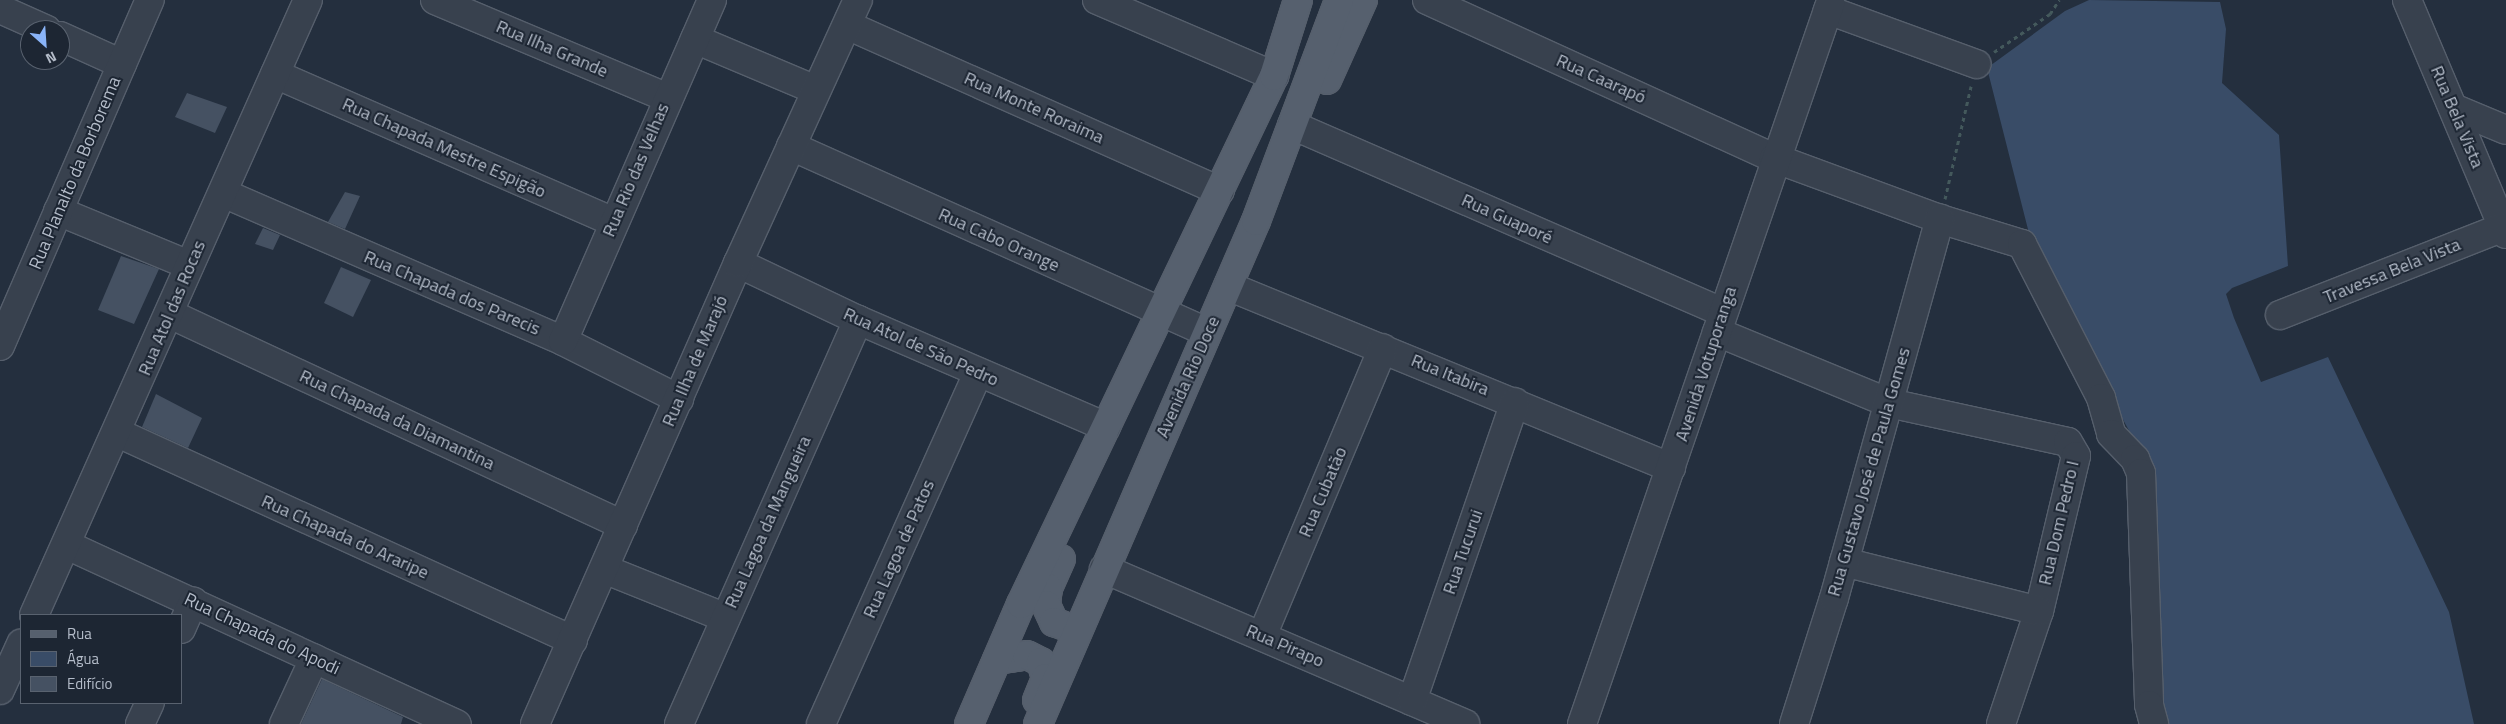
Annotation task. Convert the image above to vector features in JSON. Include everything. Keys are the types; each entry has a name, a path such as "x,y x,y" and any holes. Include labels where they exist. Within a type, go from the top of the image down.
{"main road":[{"name":"Avenida Rio Doce","path":"1038,723 1256,221 1339,0"},
{"path":"1292,125 1328,78 1363,0"},
{"path":"969,724 1092,455 1220,191 1276,67 1291,5"},
{"path":"1077,631 1054,622 1046,606 1048,588 1097,481 1092,455"},
{"path":"997,660 1027,655 1040,662 1046,678 1038,723"}],"street":[{"name":"Rua Planalto da Borborema","path":"0,346 150,0"},
{"name":"Rua Atol das Rocas","path":"34,614 118,433 170,314 189,265 308,0"},
{"name":"Rua Ilha Grande","path":"435,0 668,98"},
{"name":"Rua Rio das Velhas","path":"563,341 712,0"},
{"name":"Rua Ilha de Marajó","path":"535,724 738,263 858,0"},
{"path":"1097,0 1276,67"},
{"name":"Rua Caarapó","path":"1427,0 1774,158 1940,219 2022,244 2028,252 2101,398 2112,434 2135,459 2141,473 2149,705 2154,724"},
{"name":"Rua Bela Vista","path":"2407,0 2504,231"},
{"path":"1828,3 1976,64"},
{"name":"Avenida Votuporanga","path":"1582,724 1671,468 1774,158 1828,3"},
{"path":"1,12 21,20"},
{"name":"Rua Monte Roraima","path":"847,25 1220,191"},
{"path":"695,39 816,90"},
{"path":"70,41 122,64"},
{"name":"Rua Chapada Mestre Espigão","path":"275,74 614,222"},
{"path":"2453,108 2506,130"},
{"name":"Rua Guaporé","path":"1292,125 1720,322 1889,403"},
{"name":"Rua Cabo Orange","path":"791,146 1207,332"},
{"name":"Rua Chapada dos Parecis","path":"222,193 563,341 679,399"},
{"path":"58,211 189,265"},
{"name":"Rua Gustavo José de Paula Gomes","path":"1794,724 1844,562 1940,219"},
{"name":"Travessa Bela Vista","path":"2280,314 2504,231"},
{"name":"Rua Atol de São Pedro","path":"738,263 858,320 1106,427"},
{"name":"Rua Itabira","path":"1228,286 1515,402 1671,468"},
{"name":"Rua Chapada da Diamantina","path":"170,314 624,525"},
{"name":"Rua Lagoa da Mangueira","path":"679,724 858,320"},
{"name":"Rua Cubatão","path":"1262,636 1383,348"},
{"name":"Rua Lagoa de Patos","path":"821,724 978,373"},
{"name":"Rua Tucurui","path":"1412,701 1515,402"},
{"name":"Rua Dom Pedro I","path":"1889,403 2068,442 2076,456 2039,611 2001,724"},
{"name":"Rua Chapada do Araripe","path":"118,433 573,640"},
{"name":"Rua Chapada do Apodi","path":"67,545 457,724"},
{"path":"1844,562 2039,611"},
{"path":"604,569 726,618"},
{"name":"Rua Pirapo","path":"1104,569 1465,724"},
{"path":"182,627 193,602"},
{"path":"0,690 20,646"},
{"path":"284,724 314,659"},
{"path":"140,724 150,704"}],"path":[{"path":"1940,219 1976,64 2050,14 2059,0"}],"water":[{"path":"2089,0 2220,2 2226,29 2222,83 2279,135 2288,266 2232,288 2226,294 2234,318 2261,382 2328,357 2449,612 2474,724 2168,724 2155,678 2146,462 2035,257 1987,68 2065,11"}],"building":[{"path":"187,93 227,107 215,133 175,117"},
{"path":"345,192 360,196 345,229 328,222"},
{"path":"263,228 280,235 273,250 255,244"},
{"path":"121,256 159,269 134,324 98,310"},
{"path":"341,267 371,280 353,317 324,303"},
{"path":"156,394 202,418 188,448 142,427"},
{"path":"322,679 403,717 401,724 301,724"}]}
